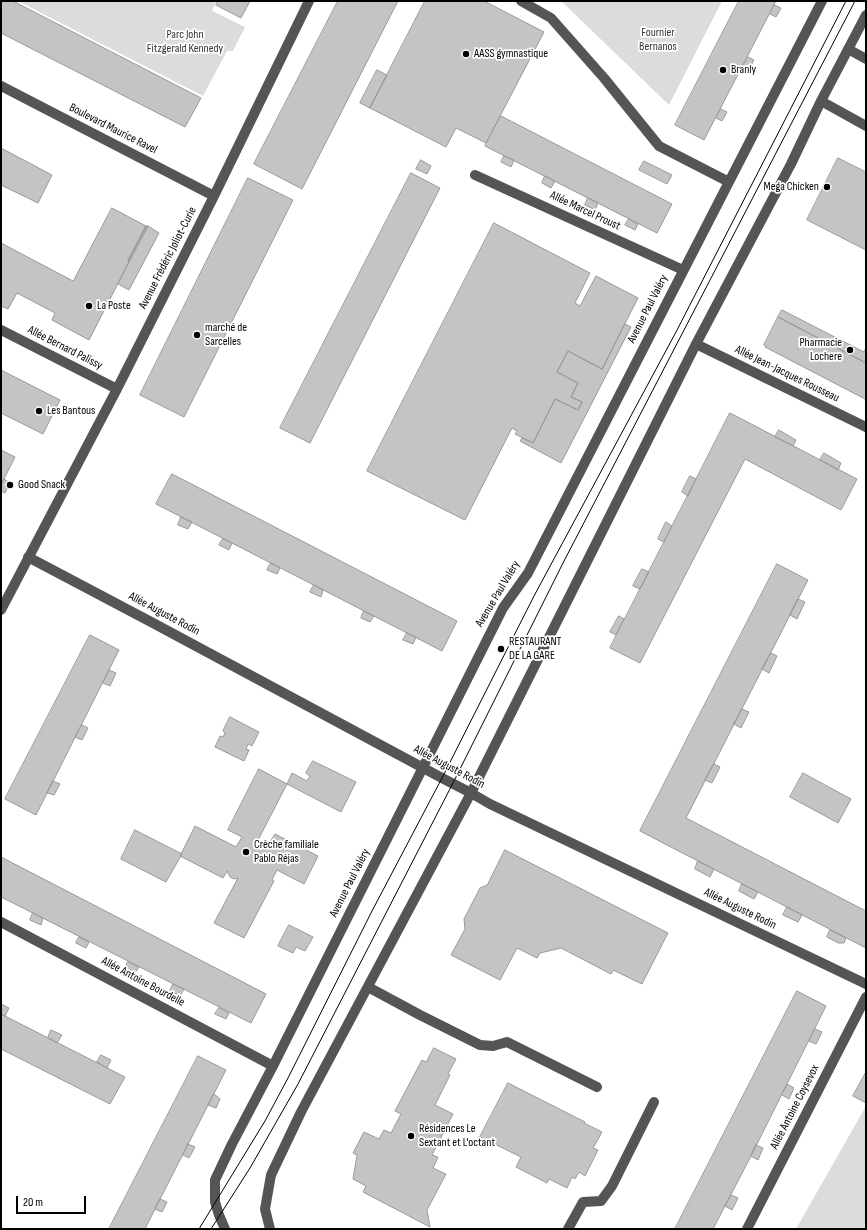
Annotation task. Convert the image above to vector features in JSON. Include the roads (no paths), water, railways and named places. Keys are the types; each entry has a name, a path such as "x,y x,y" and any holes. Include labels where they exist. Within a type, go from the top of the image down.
{"street":[{"name":"Avenue Frédéric Joliot-Curie","path":"1,610 117,389 214,196 309,1"},
{"path":"521,1 551,18 604,78 659,146 728,182"},
{"name":"Avenue Paul Valéry","path":"225,1229 215,1202 215,1180 232,1144 273,1066 503,608 528,573 822,1"},
{"path":"270,1229 266,1209 271,1175 301,1112 471,792 696,344 791,164 821,101 866,15"},
{"path":"848,49 866,59"},
{"name":"Boulevard Maurice Ravel","path":"1,86 214,196"},
{"path":"821,101 866,126"},
{"name":"Allée Marcel Proust","path":"475,174 683,270"},
{"name":"Allée Bernard Palissy","path":"1,330 117,389"},
{"name":"Allée Jean-Jacques Rousseau","path":"696,344 866,426"},
{"name":"Allée Auguste Rodin","path":"28,557 497,807 866,984"},
{"name":"Allée Antoine Bourdelle","path":"1,922 273,1066"},
{"path":"368,987 480,1045 493,1046 507,1042 597,1087"},
{"name":"Allée Antoine Coysevox","path":"747,1229 866,997"},
{"path":"568,1229 583,1202 601,1200 612,1186 654,1102"}],"tram line":[{"path":"199,1229 265,1121 288,1078 534,596 676,332 846,1"},
{"path":"211,1229 250,1168 298,1084 453,783 563,563 855,1"}],"place":[{"name":"AASS gymnastique","path":"466,54"},
{"name":"Branly","path":"723,70"},
{"name":"Mega Chicken","path":"827,187"},
{"name":"La Poste","path":"89,306"},
{"name":"marché de Sarcelles","path":"197,335"},
{"name":"Pharmacie Lochere","path":"850,350"},
{"name":"Les Bantous","path":"39,411"},
{"name":"Good Snack","path":"10,485"},
{"name":"RESTAURANT DE LA GARE","path":"501,649"},
{"name":"Crèche familiale Pablo Réjas","path":"246,852"},
{"name":"Résidences Le Sextant et L'octant","path":"411,1136"}],"park label":[{"name":"Fournier Bernanos","path":"658,40"},
{"name":"Parc John Fitzgerald Kennedy","path":"185,42"}]}
